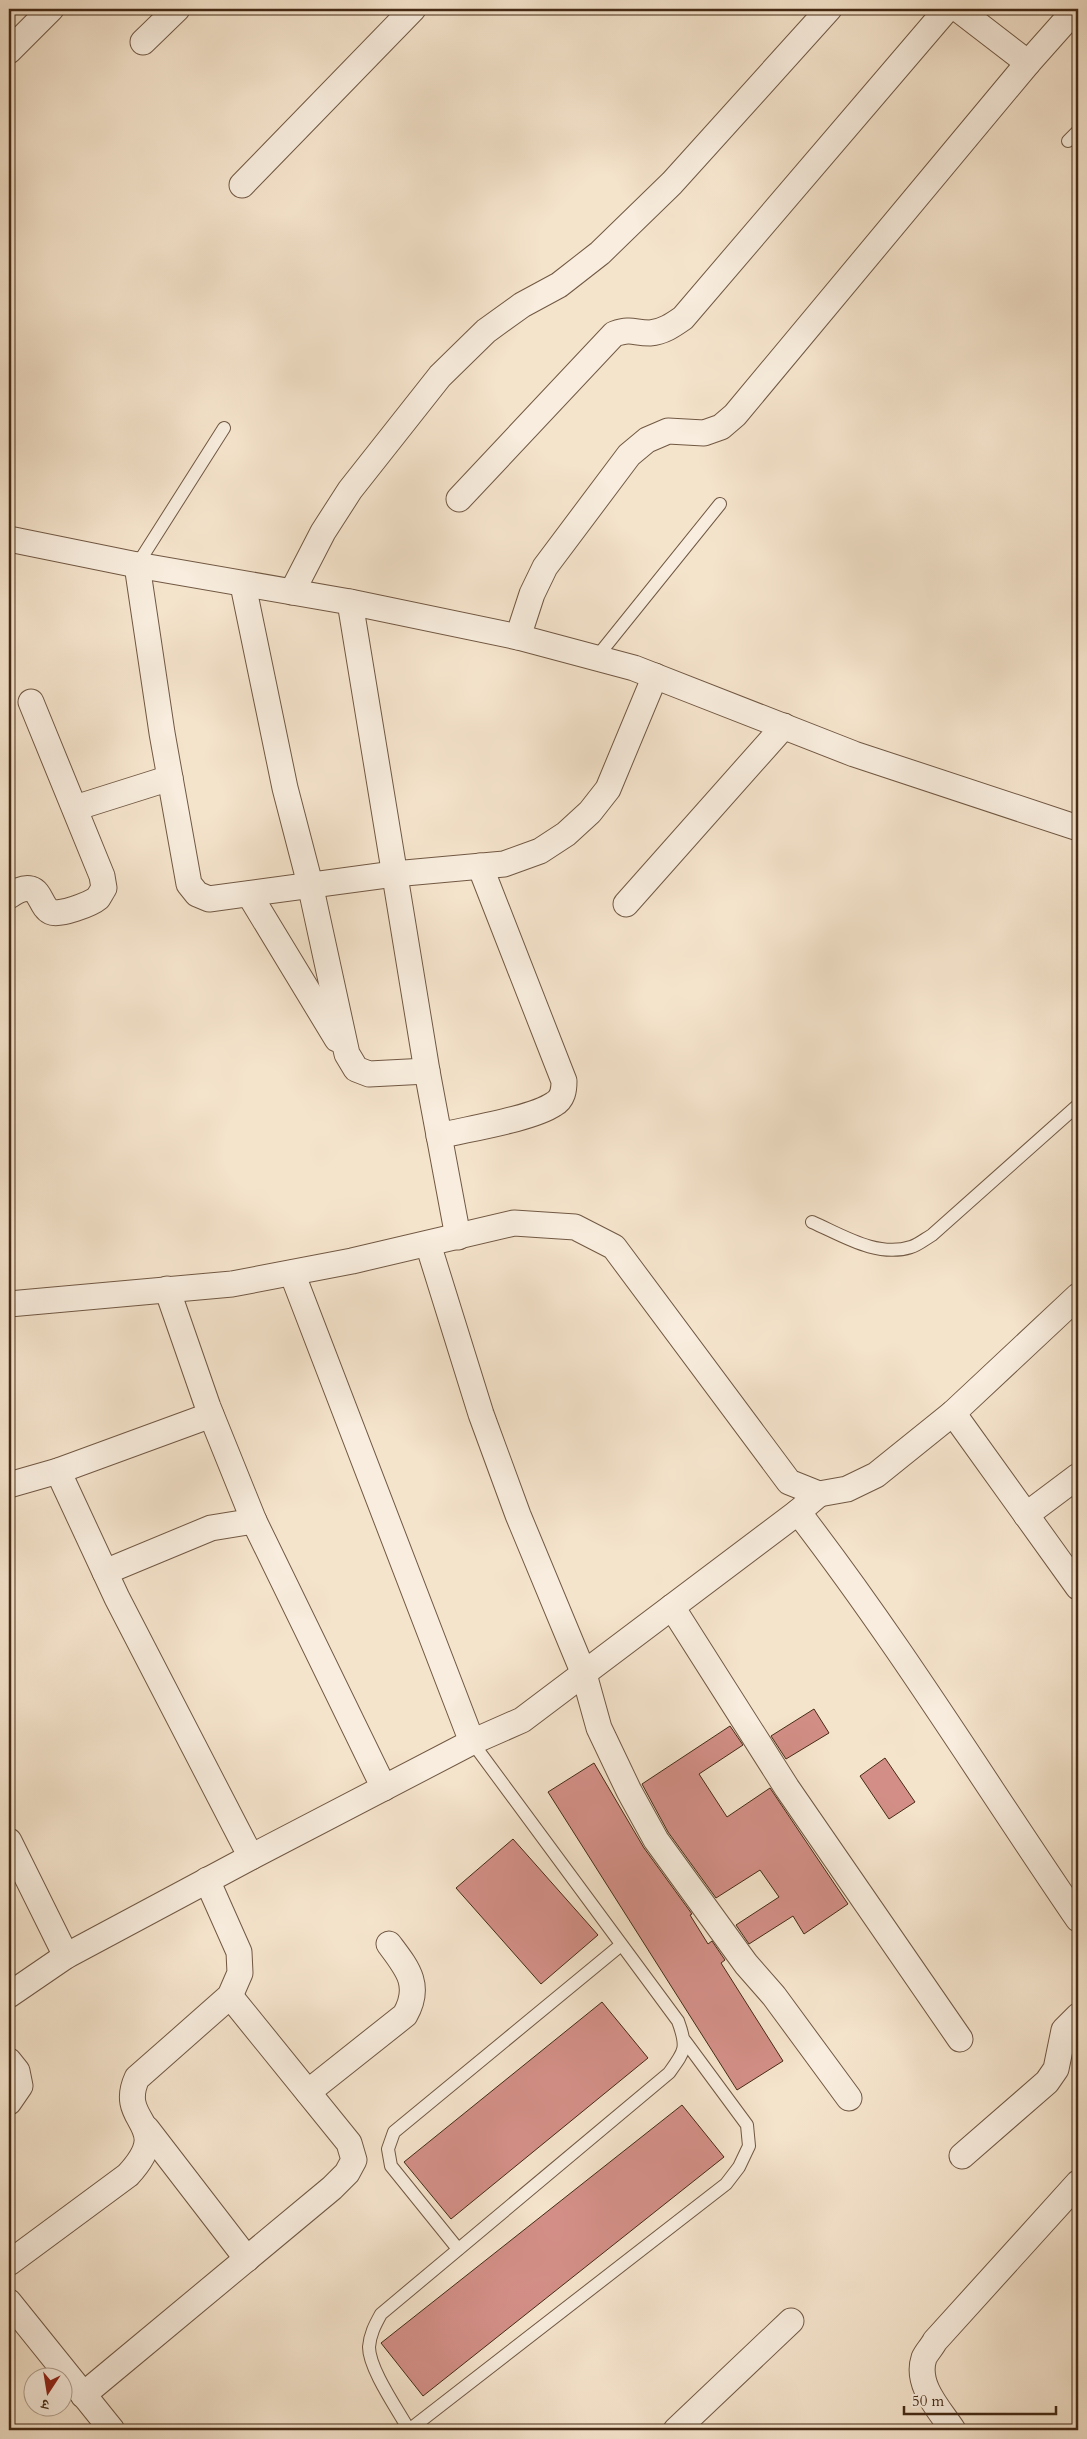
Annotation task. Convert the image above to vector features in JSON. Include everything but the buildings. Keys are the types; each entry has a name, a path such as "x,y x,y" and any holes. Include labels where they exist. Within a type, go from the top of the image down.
{"street":[{"path":"9,51 51,9"},
{"path":"143,42 177,9"},
{"path":"242,185 413,9"},
{"path":"292,592 323,532 350,490 440,376 486,331 522,305 558,285 600,253 672,183 828,9"},
{"path":"459,499 614,334 628,330 650,333 670,328 683,318 947,9"},
{"path":"958,9 1028,63"},
{"path":"518,637 532,594 545,567 628,455 647,440 668,431 704,433 721,427 735,415 1028,63 1076,9"},
{"path":"9,539 243,585 350,602 518,637 596,658 655,676 854,754 1078,828"},
{"path":"137,565 170,778 189,884 197,894 209,899 394,874 504,864 540,851 566,834 590,812 608,789 655,676"},
{"path":"243,585 285,788 310,884 346,1054"},
{"path":"350,602 427,1071 458,1237"},
{"path":"9,896 23,888 32,889 38,894 45,907 52,913 61,914 98,898 104,888 102,876 32,702"},
{"path":"626,904 784,726"},
{"path":"75,808 170,778"},
{"path":"439,1136 539,1112 556,1104 564,1093 564,1081 480,866"},
{"path":"249,894 356,1069 369,1074 427,1071"},
{"path":"9,1304 232,1284 428,1244 514,1223 575,1227 614,1247 789,1482 819,1494"},
{"path":"428,1244 481,1414 518,1515 584,1674 598,1728 629,1791 656,1840 746,1964 774,1996 849,2098"},
{"path":"292,1273 472,1742"},
{"path":"167,1289 211,1415 254,1520 384,1788"},
{"path":"9,1995 66,1956 207,1880 472,1742 522,1720 798,1512 819,1494 847,1489 876,1475 953,1413 1078,1296"},
{"path":"953,1413 1078,1587"},
{"path":"9,1485 58,1471 211,1415"},
{"path":"58,1471 105,1572 251,1857"},
{"path":"1026,1515 1078,1476"},
{"path":"798,1512 853,1584 1074,1902"},
{"path":"105,1572 211,1528 254,1520"},
{"path":"672,1607 787,1788 960,2039"},
{"path":"9,1841 66,1956"},
{"path":"207,1880 239,1952 240,1973 230,1996 137,2078 131,2091 132,2106 147,2129 247,2258"},
{"path":"308,2092 405,2015 412,2003 413,1988 409,1971 389,1944"},
{"path":"83,2395 332,2188 347,2173 354,2160 349,2143 230,1996"},
{"path":"962,2156 1047,2082 1056,2069 1064,2030 1078,2016"},
{"path":"9,2061 17,2071 20,2086 9,2102"},
{"path":"9,2263 128,2176 142,2160 148,2146 147,2129"},
{"path":"953,2430 927,2391 923,2377 924,2358 935,2342 1078,2183"},
{"path":"9,2302 112,2430"},
{"path":"676,2430 791,2321"}],"lane":[{"path":"1068,141 1078,131"},
{"path":"137,565 224,428"},
{"path":"596,658 720,504"},
{"path":"812,1222 871,1248 891,1251 913,1247 932,1235 1078,1105"},
{"path":"472,1742 678,2022 685,2041 747,2125 749,2146 739,2167 726,2184 409,2430 373,2365 369,2348 372,2329 381,2314 669,2073 682,2055 685,2041"},
{"path":"458,2250 391,2166 388,2149 394,2132 621,1945"}]}
